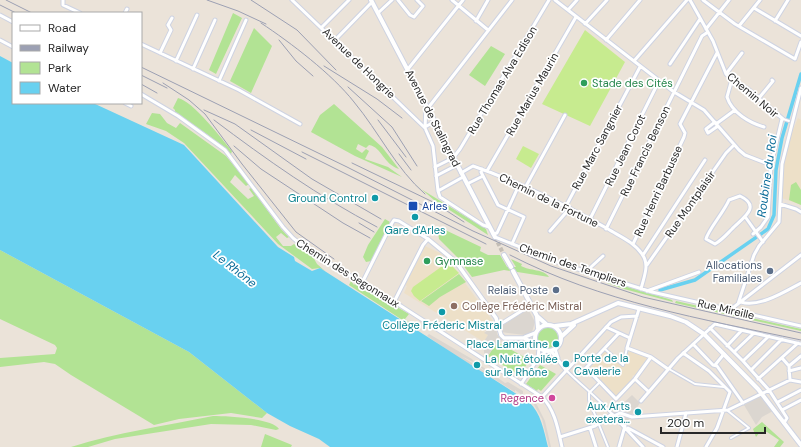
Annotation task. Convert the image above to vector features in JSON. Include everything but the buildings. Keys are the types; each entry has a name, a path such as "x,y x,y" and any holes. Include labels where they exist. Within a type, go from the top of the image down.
{"main road":[{"name":"Avenue de Stalingrad","path":"372,1 494,236"},
{"path":"504,255 537,316 546,324 564,326 579,321 614,304 679,319 704,334 762,394 801,445"},
{"path":"537,316 538,328"},
{"path":"561,337 579,321"},
{"path":"546,324 538,328 535,333 536,344 539,348 548,351 555,349 561,341 559,331 555,326"}],"street":[{"path":"63,0 63,4 78,12"},
{"name":"Avenue de Hongrie","path":"292,0 425,128 433,146 438,191"},
{"path":"322,28 349,0"},
{"path":"378,13 392,0"},
{"path":"401,1 408,13 414,17 423,6 417,0"},
{"path":"452,0 488,30"},
{"path":"408,69 463,0"},
{"path":"476,21 488,0"},
{"path":"425,128 427,106 512,0"},
{"name":"Rue Thomas Alva Edison","path":"453,158 512,65 549,0"},
{"path":"555,0 640,67 674,92 704,110 734,145 745,155 771,165"},
{"path":"568,10 577,0"},
{"path":"586,24 607,0"},
{"path":"606,40 640,0"},
{"path":"634,61 689,0"},
{"name":"Chemin Noir","path":"689,0 707,31 726,74 759,98 782,119 790,121"},
{"path":"703,0 735,24 794,59 801,42"},
{"name":"Rue Francis Benson","path":"606,229 702,36 729,0"},
{"path":"739,26 760,0"},
{"path":"775,21 788,0"},
{"path":"335,40 372,1"},
{"path":"754,8 801,36"},
{"path":"0,15 12,21"},
{"path":"176,61 197,15"},
{"name":"Rue Marius Maurin","path":"487,171 576,17"},
{"path":"160,53 170,30 168,25 172,18"},
{"path":"670,64 700,19"},
{"path":"193,69 215,20"},
{"path":"219,81 246,20"},
{"path":"0,40 12,46"},
{"path":"142,44 219,81 300,124"},
{"name":"Rue Henri Barbusse","path":"633,244 684,137 685,133 680,124 717,53"},
{"path":"726,74 742,53"},
{"name":"Rue Marc Sangnier","path":"550,231 568,207 640,67"},
{"path":"732,79 727,97 735,110 752,124 764,127"},
{"path":"759,98 773,81 772,80"},
{"name":"Rue Jean Corot","path":"590,219 659,81"},
{"path":"740,303 754,255 762,241 779,222 782,164 801,88"},
{"name":"Chemin des Segonnaux","path":"142,95 178,116 225,150 293,238 309,251 394,302 542,397"},
{"path":"127,104 131,106"},
{"path":"716,124 735,110"},
{"path":"525,188 565,115"},
{"path":"755,233 764,224 769,214 771,165 782,119"},
{"path":"425,128 432,123 437,126"},
{"name":"Rue Montplaisir","path":"647,265 726,153 734,145"},
{"path":"435,166 453,158"},
{"path":"643,255 705,160"},
{"path":"436,176 457,165"},
{"name":"Chemin de la Fortune","path":"438,191 473,166 482,169 568,207 633,244 643,255 647,265"},
{"path":"482,169 480,172 498,205 524,217 512,244"},
{"path":"467,184 483,176"},
{"path":"494,236 497,233 518,185"},
{"path":"438,191 443,200 483,225 489,227"},
{"path":"740,196 746,199 749,205 749,212 746,218 715,244 706,239 707,233 724,212 729,200 734,197 740,196"},
{"path":"780,204 801,212"},
{"path":"746,218 762,241"},
{"path":"362,283 394,220 399,221 428,240 456,262 496,318 499,325 499,333 504,338 524,338 535,333"},
{"name":"Chemin des Templiers","path":"494,236 589,272 652,292"},
{"path":"394,302 423,245 428,240"},
{"path":"730,310 801,255"},
{"path":"589,272 591,267 603,256"},
{"path":"641,289 647,265"},
{"path":"647,291 699,272"},
{"path":"740,303 746,304 770,299 801,283"},
{"name":"Rue Mireille","path":"652,292 801,326"},
{"path":"499,325 531,305"},
{"path":"605,349 623,365 639,309"},
{"path":"562,447 554,414 542,397 611,322 621,316 637,316"},
{"path":"641,402 668,368 715,324 799,343"},
{"path":"606,327 630,338"},
{"path":"710,328 769,390 787,418 784,423"},
{"path":"727,346 742,330"},
{"path":"619,333 586,368 616,398 635,379 651,357"},
{"path":"734,352 754,333"},
{"path":"743,361 769,336"},
{"path":"524,338 536,344"},
{"path":"751,370 782,339"},
{"path":"758,379 799,343"},
{"path":"693,344 717,366 743,403"},
{"path":"537,360 539,348"},
{"path":"627,348 651,357 676,374 695,384 725,387"},
{"path":"555,349 558,360"},
{"path":"521,384 537,360 548,351 589,393 594,395 625,426 643,447"},
{"path":"683,353 709,371 730,392 718,428 706,447"},
{"path":"715,365 724,354"},
{"path":"789,366 801,356"},
{"path":"782,358 789,366 790,380"},
{"path":"789,370 801,368"},
{"path":"635,379 649,392"},
{"path":"560,437 590,428 613,415 620,413 632,417 728,410 790,380 801,382"},
{"path":"600,382 589,393 589,400 608,447"},
{"path":"778,402 801,390"},
{"path":"782,410 801,400"},
{"path":"728,410 749,428 731,438"},
{"path":"677,447 686,413"},
{"path":"618,447 625,426"},
{"path":"625,426 663,447"},
{"path":"590,428 596,447"}],"shaded area":[{"path":"798,118 801,120 801,205 782,198 784,165 789,140"},
{"name":"Collège Frédéric Mistral","path":"425,246 440,253 449,261 495,324 484,331 488,335 484,342 404,293 407,286 405,285"},
{"path":"528,309 535,322 532,332 525,335 501,332 502,326"},
{"path":"496,324 497,334 502,340 500,344 497,343 485,360 483,343 488,335 484,333"},
{"path":"429,334 472,359 475,363 461,356 489,374 476,364 480,365 505,383 508,382 523,391 523,394 536,403 545,421 551,447 549,447 542,419 533,403 515,390 515,392 449,351 427,336"},
{"path":"605,350 621,366 624,366 628,350 647,357 639,372 635,376 633,375 632,379 616,396 588,368"},
{"path":"632,395 640,403 623,428 612,414"},
{"path":"761,396 773,411 762,417 756,425 744,405"}],"green space":[{"path":"233,13 242,18 216,74 209,70"},
{"path":"254,28 272,46 251,93 230,81"},
{"name":"Stade des Cités","path":"585,30 625,62 590,126 542,104"},
{"path":"491,46 505,54 485,86 469,75"},
{"path":"178,98 191,106 207,121 232,151 231,154 208,135 175,112 173,108"},
{"path":"334,104 382,147 399,169 389,163 373,146 369,145 366,148 358,144 356,149 362,153 366,149 369,151 365,159 388,167 402,177 355,156 311,132 320,115"},
{"path":"152,113 160,114 167,123 176,128 180,123 226,156 249,184 246,186 235,175 230,182 248,199 254,196 249,189 251,188 281,229 289,237 287,238 281,233 276,237 283,246 291,246 294,244 313,257 317,264 325,271 320,268 312,269 278,244 184,143 166,131 146,124"},
{"path":"523,146 539,154 531,168 516,159"},
{"path":"796,182 801,190 801,205 789,200 791,185"},
{"path":"422,189 486,229 488,235 434,200"},
{"path":"385,219 390,222 371,261 366,262 363,257 368,245"},
{"path":"441,228 481,247 480,251 488,255 500,255 507,267 516,267 511,259 522,264 521,266 525,268 540,271 547,274 549,277 504,270 472,277 457,257 439,239 438,233"},
{"path":"0,250 189,352 267,413 262,418 231,413 179,419 154,425 55,364 44,362 0,367 0,358 55,354 57,348 55,345 0,319"},
{"path":"448,262 459,273 420,301 414,296 411,291 413,287"},
{"path":"459,274 466,282 440,297 429,306 421,301"},
{"path":"351,281 354,285 356,283 409,314 405,319 410,323 410,325 349,285"},
{"path":"611,282 672,300 673,302 607,283"},
{"path":"676,301 801,329 801,331 675,303"},
{"path":"548,326 555,329 559,338 554,347 547,349 540,345 537,338 539,331"},
{"path":"497,342 530,360 519,375 488,356"},
{"path":"540,365 556,374 541,391 538,389 537,391 526,384"},
{"path":"213,416 238,417 258,420 275,425 279,429 276,430 251,425 211,424 115,439 88,447 71,447 124,433"},
{"path":"762,422 784,442 780,447 774,447 779,440 767,432 760,432 756,437 753,429"},
{"path":"265,434 292,445 291,447 261,447"}],"water":[{"name":"Le Rhône","path":"0,56 12,62 12,104 95,104 184,145 278,247 294,257 295,261 312,271 320,268 529,402 539,417 548,447 330,447 319,439 290,426 267,413 189,352 0,250"}],"waterway":[{"name":"Roubine du Roi","path":"660,290 695,280 768,229 774,215 776,170 782,138 801,74"}],"tunnel":[{"path":"495,237 504,255"}],"railway":[{"path":"6,0 30,12"},
{"path":"207,0 238,11 266,24"},
{"path":"251,0 297,30 336,70"},
{"path":"0,5 14,12"},
{"path":"261,23 323,70 345,91 363,114 396,162 425,194"},
{"path":"279,40 296,61 313,76"},
{"path":"324,66 377,99 402,118"},
{"path":"142,67 347,167 473,231 551,266 643,297 801,333"},
{"path":"142,76 167,88"},
{"path":"163,83 189,100 205,114 242,164 296,232 334,259"},
{"path":"142,85 157,93"},
{"path":"348,87 392,127 417,166"},
{"path":"204,110 235,124 312,179 381,219"},
{"path":"214,120 293,177 334,203 377,227"},
{"path":"378,120 406,157"},
{"path":"251,130 306,159"},
{"path":"234,146 261,169 343,223 370,238"},
{"path":"302,152 486,244"},
{"path":"399,154 411,170"},
{"path":"352,163 433,202 464,222"},
{"path":"359,223 374,232"},
{"path":"510,255 580,285 616,297 689,316 801,340"}],"place":[{"name":"Stade des Cités","path":"584,83"},
{"name":"Ground Control","path":"375,198"},
{"name":"Arles","path":"413,206"},
{"name":"Gare d'Arles","path":"415,217"},
{"name":"Gymnase","path":"427,261"},
{"name":"Allocations Familiales","path":"770,271"},
{"name":"Relais Poste","path":"556,290"},
{"name":"Collège Frédéric Mistral","path":"454,306"},
{"name":"Collège Fréderic Mistral","path":"442,312"},
{"name":"Place Lamartine","path":"556,344"},
{"name":"Porte de la Cavalerie","path":"566,364"},
{"name":"La Nuit étoilée sur le Rhône","path":"477,365"},
{"name":"Regence","path":"552,398"},
{"name":"Aux Arts exetera...","path":"638,412"}]}
